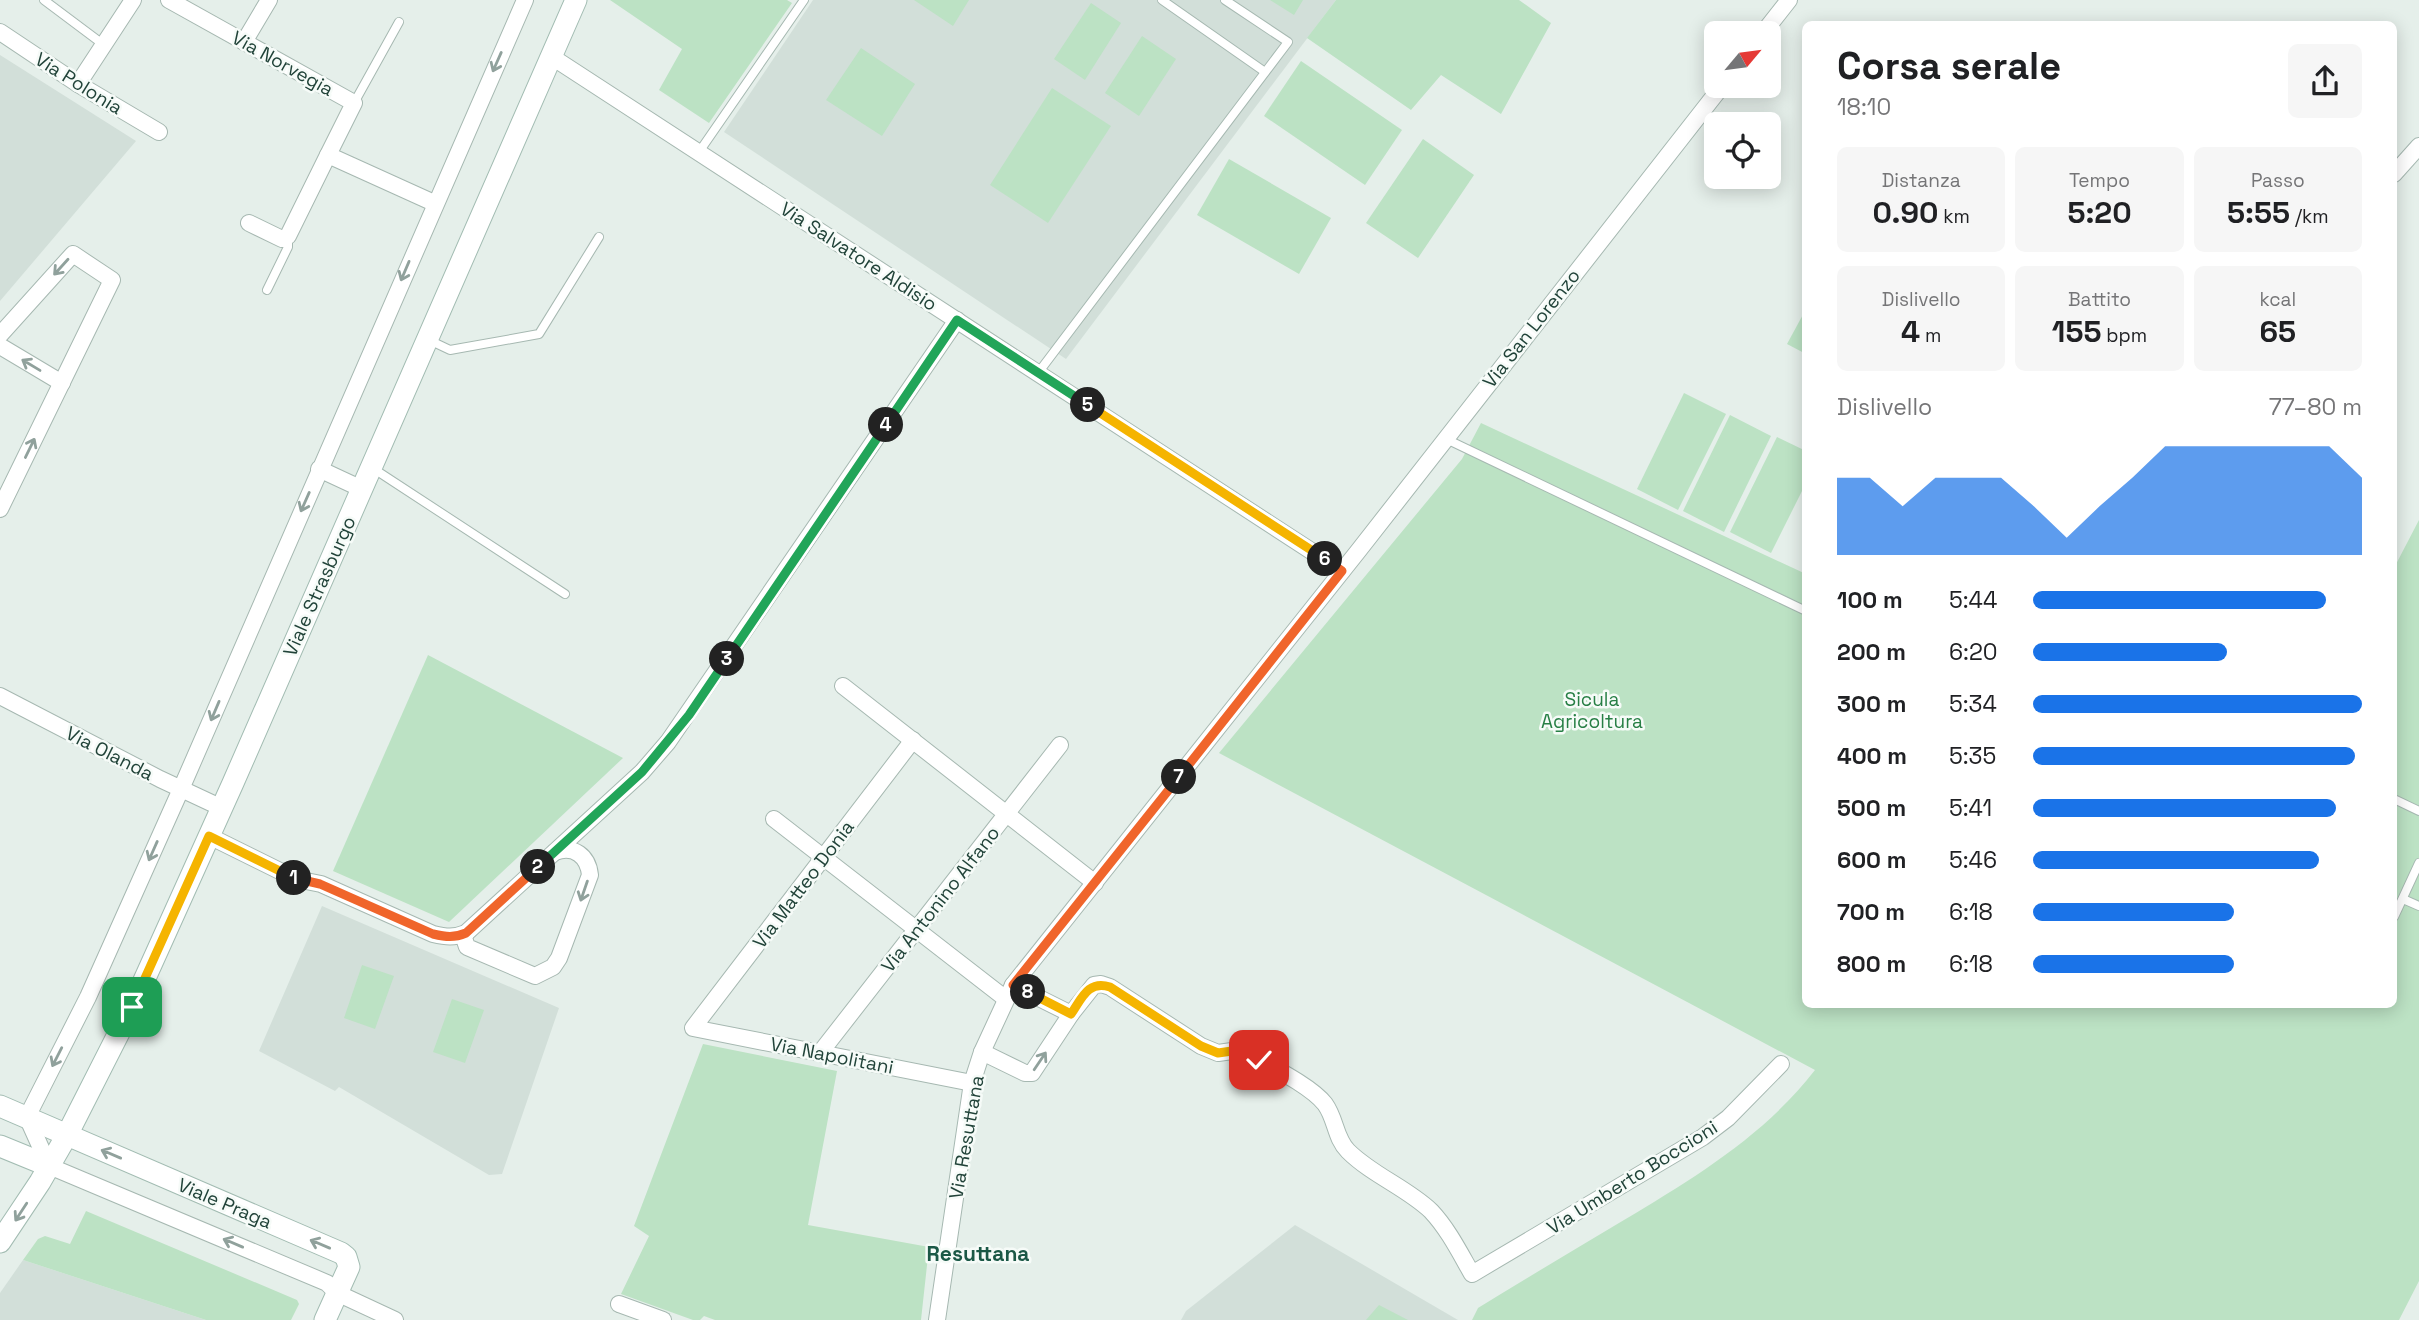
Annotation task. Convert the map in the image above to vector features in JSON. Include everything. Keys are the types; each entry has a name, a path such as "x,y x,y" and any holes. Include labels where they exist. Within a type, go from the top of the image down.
{"street":[{"path":"78,84 133,0"},
{"name":"Via Norvegia","path":"169,0 354,103 288,236"},
{"path":"244,42 269,0"},
{"path":"27,1117 88,997 181,789 434,203 525,0"},
{"name":"Viale Strasburgo","path":"0,1242 67,1135 132,1007 576,0"},
{"path":"1772,21 1789,0"},
{"name":"Via Polonia","path":"0,32 78,84 159,132"},
{"name":"Via Salvatore Aldisio","path":"552,57 1342,571"},
{"name":"Via San Lorenzo","path":"1342,571 1712,98"},
{"path":"2397,171 2419,146"},
{"path":"328,155 434,203"},
{"path":"249,223 282,239 288,236"},
{"path":"0,335 73,254 112,279 0,509"},
{"path":"209,836 296,879 320,884 433,934 457,937 466,933 642,772 668,742 957,320"},
{"path":"0,346 62,383"},
{"path":"319,470 362,489"},
{"name":"Via Resuttana","path":"937,1320 972,1083 982,1052 1010,992 1342,571"},
{"path":"843,686 1095,883"},
{"name":"Via Olanda","path":"0,696 222,808"},
{"name":"Via Matteo Donia","path":"693,1028 913,740"},
{"name":"Via Antonino Alfano","path":"820,1053 1060,745"},
{"path":"774,819 915,929 1010,992 1071,1014 1032,1073 1026,1073 982,1052"},
{"path":"466,933 464,938 467,947 522,971 535,976 553,967 569,934 590,875 589,865 573,850 565,848 555,852"},
{"name":"Via Umberto Boccioni","path":"1071,1014 1094,985 1101,984 1110,987 1201,1046 1218,1053 1239,1050 1250,1054 1317,1096 1326,1106 1336,1135 1349,1152 1430,1210 1445,1229 1472,1274 1703,1137 1728,1118 1781,1065"},
{"name":"Via Napolitani","path":"693,1028 972,1083"},
{"path":"0,1106 67,1135"},
{"path":"27,1117 49,1166"},
{"name":"Viale Praga","path":"67,1135 341,1254 346,1257 349,1267 337,1293"},
{"path":"0,1146 49,1166"},
{"name":"Viale Praga","path":"49,1166 327,1283 337,1293 395,1320"},
{"path":"325,1320 337,1293"},
{"path":"619,1304 663,1320"}],"lane":[{"path":"44,0 104,45"},
{"path":"699,152 804,0"},
{"path":"1162,0 1265,72"},
{"path":"1038,373 1288,42 1226,0"},
{"path":"354,103 399,22"},
{"path":"267,290 288,247 288,236"},
{"path":"427,340 450,350 539,334 599,237"},
{"path":"1444,438 1802,609"},
{"path":"371,468 565,594"},
{"path":"2397,800 2419,811"},
{"path":"2397,911 2419,863"},
{"path":"2403,899 2419,906"}],"shaded area":[{"path":"813,0 1336,0 1066,359 724,132"},
{"path":"0,55 136,141 0,301"},
{"path":"322,906 559,1008 502,1174 489,1175 339,1087 335,1091 259,1051"},
{"path":"1295,1225 1458,1320 1181,1320 1186,1311"},
{"path":"23,1260 206,1320 0,1320 0,1293"}],"green space":[{"path":"610,0 787,0 792,3 709,123 659,90 682,49"},
{"path":"914,0 969,0 953,26"},
{"path":"1270,0 1303,0 1294,15"},
{"path":"1336,0 1519,0 1551,23 1501,114 1441,75 1411,110 1307,38"},
{"path":"1091,3 1121,23 1085,80 1054,59"},
{"path":"1142,36 1176,59 1139,116 1105,93"},
{"path":"861,48 915,84 882,136 826,100"},
{"path":"1301,61 1402,130 1365,185 1264,116"},
{"path":"1052,88 1111,126 1048,223 990,185"},
{"path":"1423,139 1474,175 1418,258 1366,223"},
{"path":"1229,159 1331,218 1299,274 1197,215"},
{"path":"1802,316 1802,352 1787,344"},
{"path":"1684,393 1726,414 1678,510 1637,489"},
{"path":"1730,415 1771,436 1724,532 1683,511"},
{"name":"Sicula Agricoltura","path":"1481,423 1802,572 1802,1008 2397,1008 2397,562 2419,520 2419,1281 2399,1320 1472,1320 1478,1308 1727,1154 1774,1115 1815,1070 1219,753 1462,459"},
{"path":"1777,437 1802,449 1802,491 1771,553 1730,532"},
{"path":"428,655 623,758 449,922 333,871"},
{"path":"362,965 394,976 375,1029 344,1018"},
{"path":"452,999 484,1010 465,1063 433,1052"},
{"path":"703,1044 837,1071 808,1225 929,1247 921,1320 715,1320 704,1316 700,1320 693,1320 621,1294 649,1236 634,1226"},
{"path":"86,1211 297,1300 299,1304 291,1320 206,1320 23,1260 38,1239 45,1236 70,1244"},
{"path":"1379,1305 1408,1320 1366,1320"}],"district":[{"name":"Resuttana","path":"978,1254"}],"route":[{"path":"132,1007 209,836 296,879 320,884 433,934 457,937 466,933 642,772 668,742 957,320 1342,571 1013,985 1071,1014 1088,990 1101,984 1110,987 1201,1046 1218,1053 1239,1050 1259,1060"}]}
